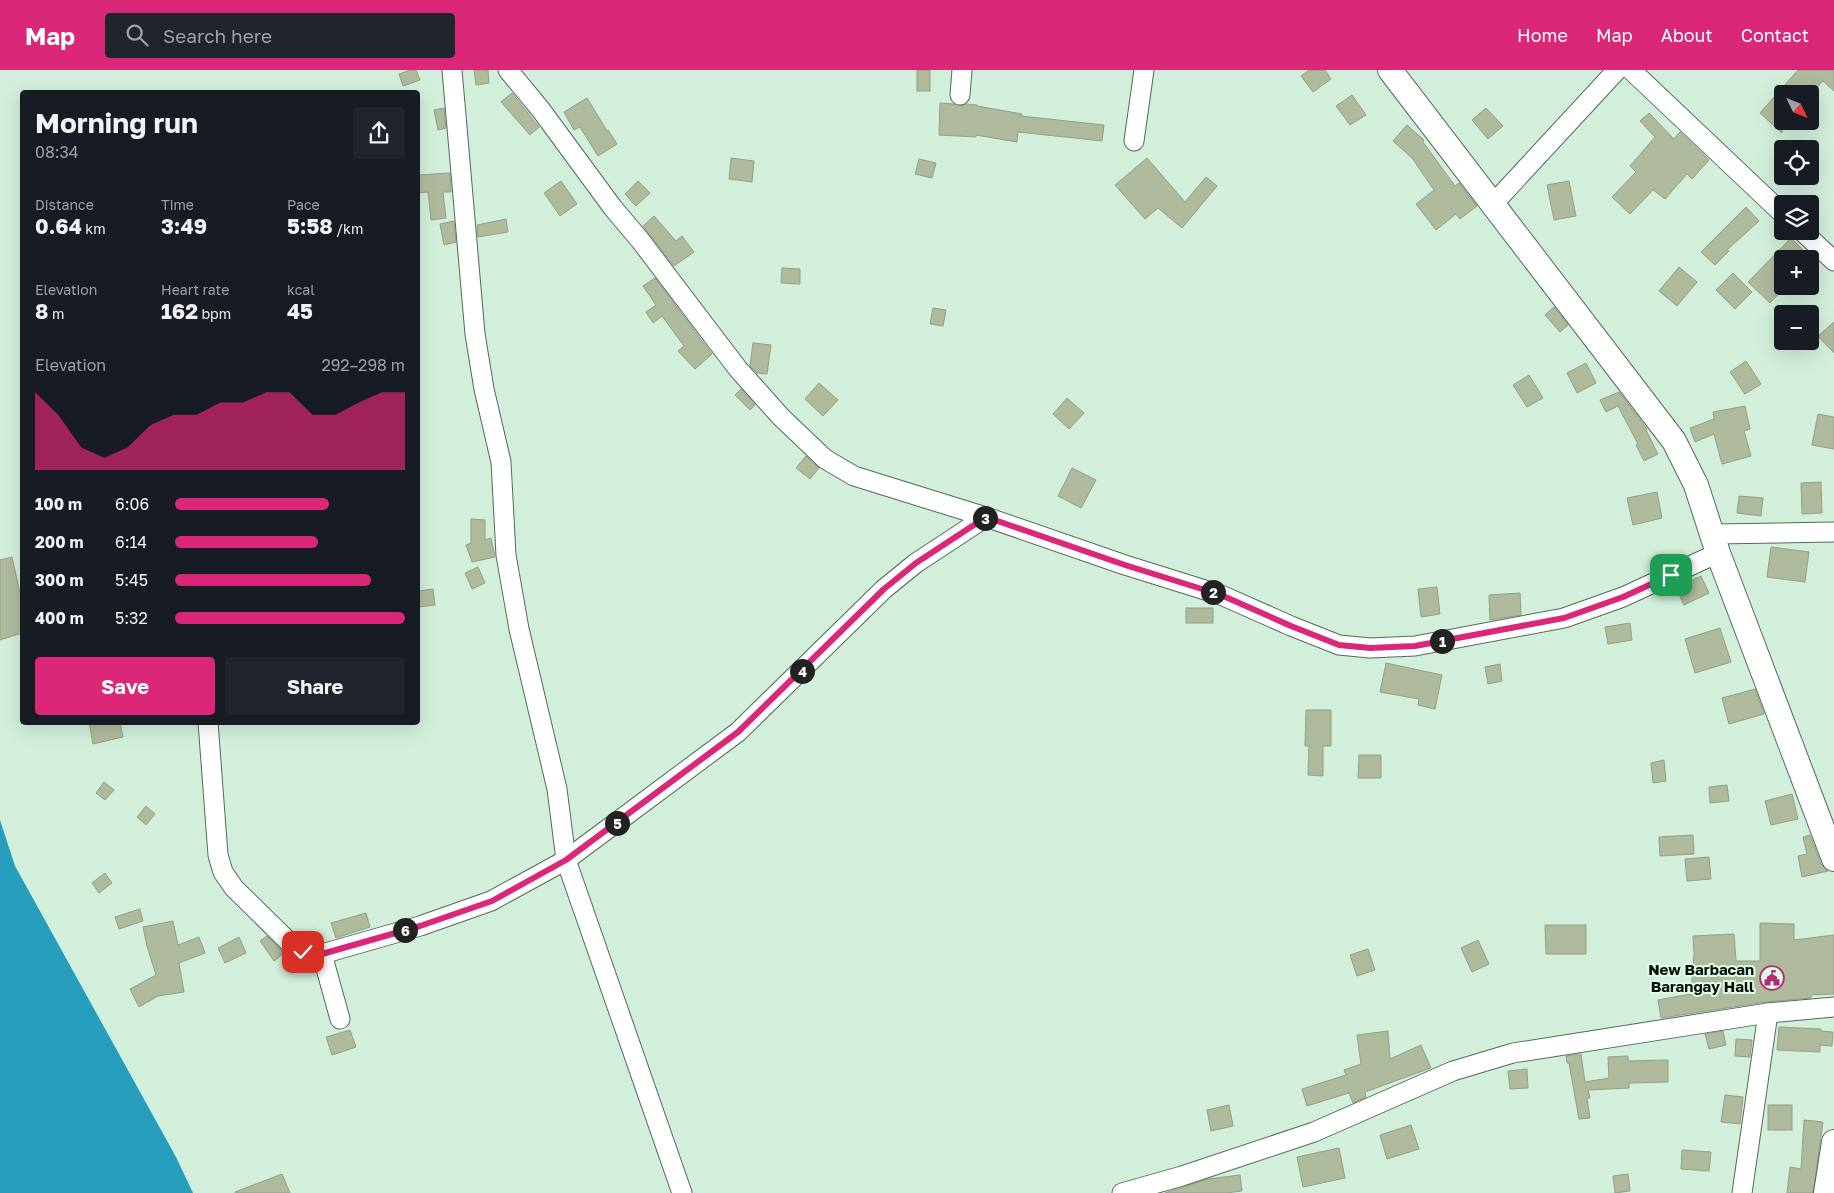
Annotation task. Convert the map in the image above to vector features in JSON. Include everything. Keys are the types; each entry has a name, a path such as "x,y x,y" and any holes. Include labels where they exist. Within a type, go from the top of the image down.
{"street":[{"path":"452,70 475,334 484,389 502,462 506,555 519,629 557,789 566,860 682,1193"},
{"path":"508,70 541,110 613,208 640,240 738,369 781,417 825,459 854,476 986,517 1125,565 1221,595 1339,645 1370,648 1415,646 1564,618 1623,597 1716,543 1834,532"},
{"path":"960,95 962,70"},
{"path":"1134,141 1144,70"},
{"path":"1390,70 1674,440 1696,484 1716,543 1834,859"},
{"path":"1494,204 1617,70"},
{"path":"1631,70 1774,204"},
{"path":"1812,240 1834,261"},
{"path":"208,725 218,855 223,872 234,888 293,946 313,955 322,954 420,926 492,901 566,860 738,732 884,589 916,563 986,517"},
{"path":"322,954 340,1019"},
{"path":"1122,1193 1182,1176 1314,1132 1453,1071 1513,1053 1768,1013 1834,1007"},
{"path":"1742,1193 1768,1013"},
{"path":"1826,1193 1834,1142"}],"water":[{"path":"0,820 15,866 176,1157 193,1193 0,1193"}],"building":[{"path":"416,70 420,80 403,86 399,74"},
{"path":"474,70 488,70 489,83 476,85"},
{"path":"917,70 930,70 930,91 917,91"},
{"path":"1309,70 1325,70 1331,79 1313,92 1301,76"},
{"path":"1798,70 1834,70 1834,91 1823,81 1819,85 1785,85"},
{"path":"512,93 539,127 530,135 501,102"},
{"path":"1352,95 1366,115 1350,125 1336,106"},
{"path":"1774,97 1774,126 1760,113"},
{"path":"587,98 617,144 598,156 580,127 574,130 564,112"},
{"path":"940,103 960,106 966,104 977,105 1022,114 1021,116 1104,125 1102,141 1018,132 1017,142 976,135 976,137 939,135"},
{"path":"444,108 446,128 438,130 434,110"},
{"path":"1486,108 1503,126 1488,139 1472,120"},
{"path":"1649,113 1674,139 1680,132 1709,160 1692,179 1687,174 1665,199 1653,190 1630,214 1612,197 1636,172 1630,166 1655,137 1640,121"},
{"path":"1407,125 1424,140 1423,142 1455,186 1459,183 1477,206 1460,219 1456,214 1436,230 1416,204 1434,190 1412,158 1393,141"},
{"path":"731,158 754,161 752,182 729,179"},
{"path":"1147,158 1185,202 1206,177 1217,186 1182,228 1158,208 1145,219 1115,185"},
{"path":"919,159 936,163 932,178 915,174"},
{"path":"450,173 451,192 443,192 446,218 431,220 428,192 420,193 420,175"},
{"path":"561,181 577,204 560,216 544,193"},
{"path":"638,181 650,193 636,206 625,194"},
{"path":"1569,181 1576,216 1554,220 1547,185"},
{"path":"1746,207 1759,221 1727,250 1729,251 1715,265 1701,252"},
{"path":"654,216 676,241 682,236 694,252 674,266 643,226"},
{"path":"506,219 508,232 478,237 477,225"},
{"path":"454,221 456,242 444,245 440,224"},
{"path":"1789,240 1793,240 1803,250 1779,250"},
{"path":"1774,255 1774,295 1777,295 1770,303 1748,282"},
{"path":"1679,267 1697,282 1677,306 1659,291"},
{"path":"782,268 800,269 800,284 781,283"},
{"path":"1733,273 1752,292 1735,309 1716,290"},
{"path":"655,278 712,354 695,369 678,351 684,346 662,316 653,323 646,312 656,305 643,286"},
{"path":"1554,307 1568,325 1560,332 1545,315"},
{"path":"933,308 946,310 943,326 930,324"},
{"path":"1834,322 1834,353 1819,337"},
{"path":"753,343 771,345 767,374 757,373 750,366"},
{"path":"1746,361 1761,384 1745,394 1730,372"},
{"path":"1586,363 1596,383 1577,393 1567,373"},
{"path":"1529,375 1543,398 1527,407 1513,385"},
{"path":"819,383 838,400 823,416 805,399"},
{"path":"741,389 755,405 750,410 735,395"},
{"path":"1619,392 1647,429 1658,454 1644,461 1636,445 1638,444 1618,406 1606,412 1600,400"},
{"path":"1067,398 1084,413 1069,429 1053,414"},
{"path":"1745,406 1750,429 1744,431 1751,456 1722,464 1714,434 1695,442 1690,428 1714,419 1713,412"},
{"path":"1818,414 1834,417 1834,449 1812,445"},
{"path":"806,456 819,468 810,479 796,468"},
{"path":"1072,468 1096,480 1081,508 1058,496"},
{"path":"1821,482 1822,513 1802,514 1801,483"},
{"path":"1657,492 1662,518 1633,525 1627,498"},
{"path":"1739,496 1763,498 1761,516 1737,513"},
{"path":"471,519 485,520 485,540 491,538 495,557 472,562 466,545 471,543"},
{"path":"1771,547 1809,552 1805,582 1767,577"},
{"path":"12,557 20,593 20,634 0,640 0,560"},
{"path":"478,567 485,583 472,589 465,573"},
{"path":"1701,576 1709,593 1684,605 1676,588"},
{"path":"1437,587 1440,614 1421,617 1418,589"},
{"path":"433,589 435,605 420,607 420,591"},
{"path":"1520,593 1521,615 1490,620 1489,595"},
{"path":"1186,608 1213,608 1213,623 1186,623"},
{"path":"1630,623 1632,640 1608,644 1605,627"},
{"path":"1720,628 1731,662 1695,673 1685,639"},
{"path":"1386,663 1442,675 1435,709 1418,705 1419,699 1380,692"},
{"path":"1500,664 1502,681 1488,684 1485,667"},
{"path":"1755,689 1764,714 1729,724 1722,698"},
{"path":"1306,710 1331,710 1331,746 1323,746 1323,776 1308,775 1309,746 1305,746"},
{"path":"90,725 121,725 123,737 93,744"},
{"path":"1359,755 1381,755 1381,778 1358,778"},
{"path":"1664,760 1666,781 1653,783 1651,763"},
{"path":"104,782 114,790 105,800 96,793"},
{"path":"1727,785 1729,801 1710,803 1709,787"},
{"path":"1792,794 1798,819 1771,825 1765,801"},
{"path":"146,806 155,814 146,825 137,817"},
{"path":"1693,835 1694,854 1660,856 1659,837"},
{"path":"1810,835 1821,864 1828,871 1802,877 1798,856 1807,854 1803,837"},
{"path":"1709,857 1711,879 1687,881 1685,859"},
{"path":"105,873 112,883 99,893 92,883"},
{"path":"140,909 143,921 119,929 115,917"},
{"path":"366,913 370,927 336,938 331,923"},
{"path":"173,921 178,945 199,937 205,953 179,963 184,992 158,996 139,1007 130,989 156,975 143,927"},
{"path":"1760,923 1794,924 1794,940 1834,935 1834,994 1811,995 1811,998 1766,1002 1661,1018 1658,1000 1691,994 1694,954 1693,936 1734,934 1736,961 1760,961"},
{"path":"1545,925 1586,925 1586,954 1546,954"},
{"path":"267,936 284,953 274,961 260,941"},
{"path":"239,937 246,953 225,963 218,948"},
{"path":"1478,940 1489,964 1472,972 1461,948"},
{"path":"1368,949 1375,970 1357,976 1350,955"},
{"path":"1779,1027 1821,1029 1821,1031 1833,1032 1832,1046 1820,1045 1820,1052 1777,1050"},
{"path":"350,1030 356,1047 332,1055 326,1037"},
{"path":"1388,1031 1390,1059 1421,1045 1431,1068 1365,1092 1366,1097 1353,1103 1349,1093 1307,1106 1302,1089 1346,1075 1344,1070 1361,1064 1357,1035"},
{"path":"1723,1031 1726,1045 1709,1049 1705,1034"},
{"path":"1736,1039 1752,1040 1750,1057 1735,1056"},
{"path":"1581,1054 1585,1082 1609,1078 1608,1057 1628,1056 1628,1061 1668,1060 1668,1082 1629,1083 1629,1088 1588,1090 1590,1098 1587,1098 1590,1118 1579,1119 1569,1063 1567,1063 1566,1056"},
{"path":"1527,1069 1528,1088 1510,1089 1508,1071"},
{"path":"1725,1095 1743,1097 1740,1124 1721,1122"},
{"path":"1229,1105 1233,1126 1211,1131 1207,1110"},
{"path":"1768,1105 1792,1105 1792,1130 1768,1130"},
{"path":"1804,1120 1823,1122 1813,1193 1787,1193 1790,1167 1801,1169"},
{"path":"1411,1125 1419,1149 1387,1159 1380,1135"},
{"path":"1339,1148 1345,1178 1303,1187 1297,1157"},
{"path":"1682,1150 1711,1152 1709,1171 1681,1169"},
{"path":"282,1174 290,1193 235,1193 235,1192"},
{"path":"1628,1174 1630,1191 1615,1193 1613,1176"},
{"path":"1240,1175 1242,1191 1226,1193 1165,1193 1208,1179"}],"place":[{"name":"New Barbacan Barangay Hall","path":"1772,978"}],"route":[{"path":"303,952 313,955 322,954 456,914 492,901 566,860 738,732 884,589 916,563 951,542 986,517 1125,565 1221,595 1339,645 1370,648 1415,646 1564,618 1623,597 1671,575"}]}
